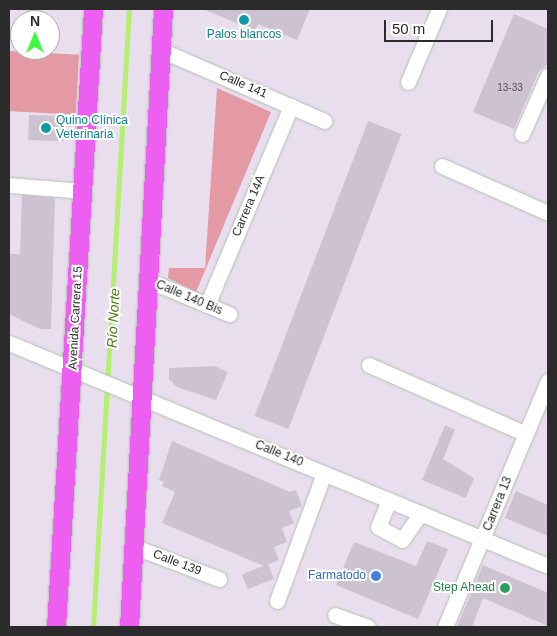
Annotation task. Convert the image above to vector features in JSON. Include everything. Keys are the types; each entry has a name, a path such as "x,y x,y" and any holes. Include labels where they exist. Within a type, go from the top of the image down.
{"main road":[{"name":"Avenida Carrera 15","path":"56,627 79,372 83,191 93,9"},
{"path":"129,627 135,547 139,396 150,281 163,9"}],"street":[{"path":"408,82 439,9"},
{"name":"Calle 141","path":"161,50 324,121"},
{"path":"522,134 548,75"},
{"name":"Carrera 14A","path":"207,305 291,106"},
{"path":"442,166 548,213"},
{"path":"9,185 83,191"},
{"name":"Calle 140 Bis","path":"150,281 229,314"},
{"name":"Calle 140","path":"9,343 548,566"},
{"path":"369,366 526,434"},
{"name":"Carrera 13","path":"445,627 548,381"},
{"path":"277,601 324,473"},
{"path":"389,500 378,527 402,540 421,513"},
{"name":"Calle 139","path":"135,547 219,579"},
{"path":"335,615 368,627"}],"shaded area":[{"path":"9,51 10,60 60,60 60,54 79,55 76,115 9,111"},
{"path":"217,88 271,112 196,292 168,278 169,268 205,268"}],"building":[{"path":"203,9 310,9 297,40 258,24 255,31"},
{"path":"514,14 548,29 548,64 539,71 514,129 473,112"},
{"name":"Quino Clínica Veterinaria","path":"29,115 64,116 63,141 28,140"},
{"path":"368,121 402,134 288,429 255,416"},
{"path":"22,195 55,198 51,329 40,329 9,314 9,254 20,254"},
{"path":"214,366 228,372 216,400 177,387 169,379 169,368"},
{"path":"445,425 455,430 443,459 474,478 466,498 422,480"},
{"path":"172,441 290,492 296,490 302,506 289,511 294,523 282,528 287,542 274,547 279,560 264,566 162,523 175,492 162,486 164,482 159,480"},
{"path":"516,491 548,505 548,536 505,518"},
{"name":"Farmatodo","path":"427,541 448,549 418,619 336,585 354,542 416,566"},
{"path":"268,564 274,579 248,589 242,574"},
{"path":"483,565 548,593 548,626 483,598 472,627 457,627"}],"waterway":[{"name":"Río Norte","path":"93,627 129,9"}],"place":[{"name":"Palos blancos","path":"244,20"},
{"name":"Quino Clínica Veterinaria","path":"46,128"},
{"name":"Farmatodo","path":"376,576"},
{"name":"Step Ahead","path":"505,588"}]}
